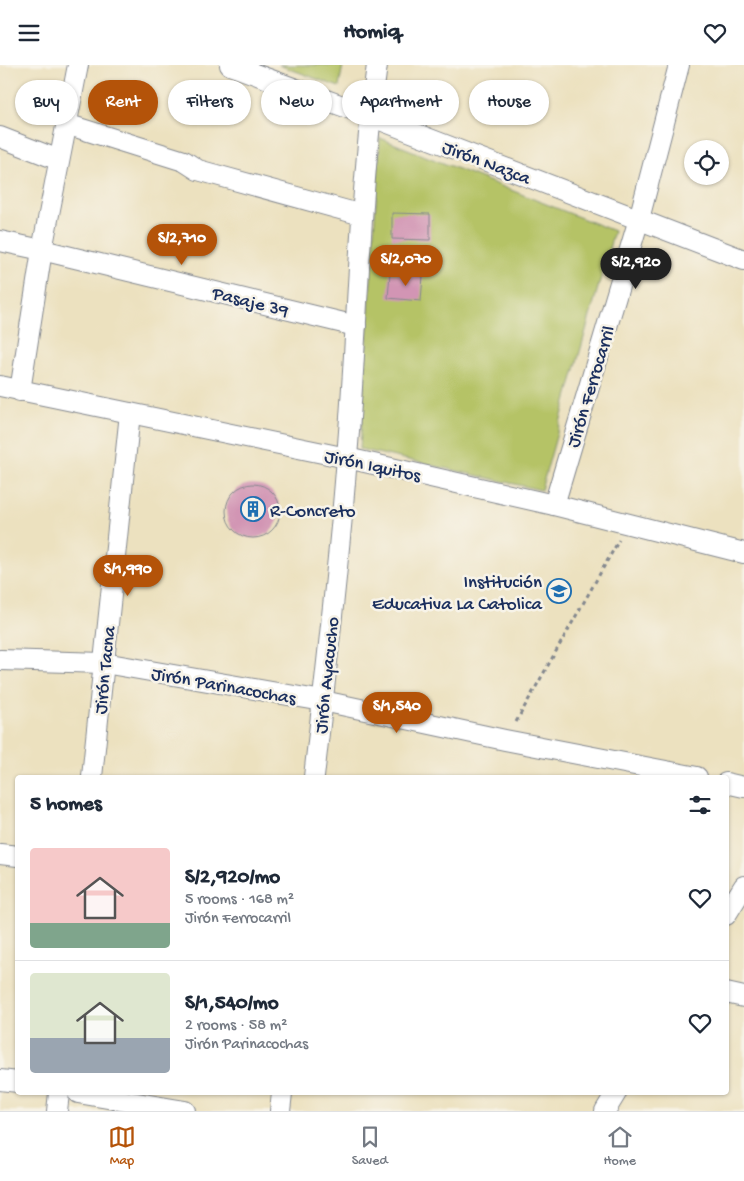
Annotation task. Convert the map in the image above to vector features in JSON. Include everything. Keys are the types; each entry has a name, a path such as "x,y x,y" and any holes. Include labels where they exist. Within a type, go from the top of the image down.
{"street":[{"path":"75,80 78,65"},
{"name":"Jirón Nazca","path":"230,65 342,106"},
{"name":"Jirón Ayacucho","path":"375,80 377,65"},
{"name":"Jirón Ferrocarril","path":"554,505 639,219 679,65"},
{"path":"20,391 42,250 66,125"},
{"path":"69,125 184,161 198,170 362,215"},
{"name":"Jirón Ayacucho","path":"314,775 347,458 369,125"},
{"name":"Jirón Nazca","path":"394,125 744,260"},
{"path":"0,137 59,160"},
{"name":"Pasaje 39","path":"0,241 356,326"},
{"name":"Jirón Iquitos","path":"0,386 347,458 554,505 744,553"},
{"name":"Jirón Tacna","path":"92,775 130,413"},
{"name":"Jirón Parinacochas","path":"0,660 104,663 322,701 505,740 686,775"},
{"path":"729,784 744,787"},
{"path":"0,854 15,856"},
{"path":"729,910 744,886"},
{"path":"729,994 744,997"},
{"path":"0,1080 15,1082"},
{"path":"57,1111 59,1095"},
{"path":"90,1095 185,1111"},
{"path":"280,1111 282,1095"},
{"path":"605,1111 615,1095"}],"path":[{"path":"505,740 629,523"}],"green space":[{"path":"279,65 343,65 339,87 332,84 332,80 320,80"},
{"path":"380,138 614,231 541,490 360,449"}],"building":[{"path":"392,213 430,214 430,240 392,239"},
{"path":"390,273 423,276 421,301 388,298"},
{"name":"R-Concreto","path":"253,484 263,486 272,492 278,501 280,511 278,521 272,530 263,536 253,538 243,536 234,530 228,521 226,511 228,501 234,492 243,486"}],"place":[{"name":"R-Concreto","path":"253,509"},
{"name":"Institución Educativa La Catolica","path":"559,591"}]}
